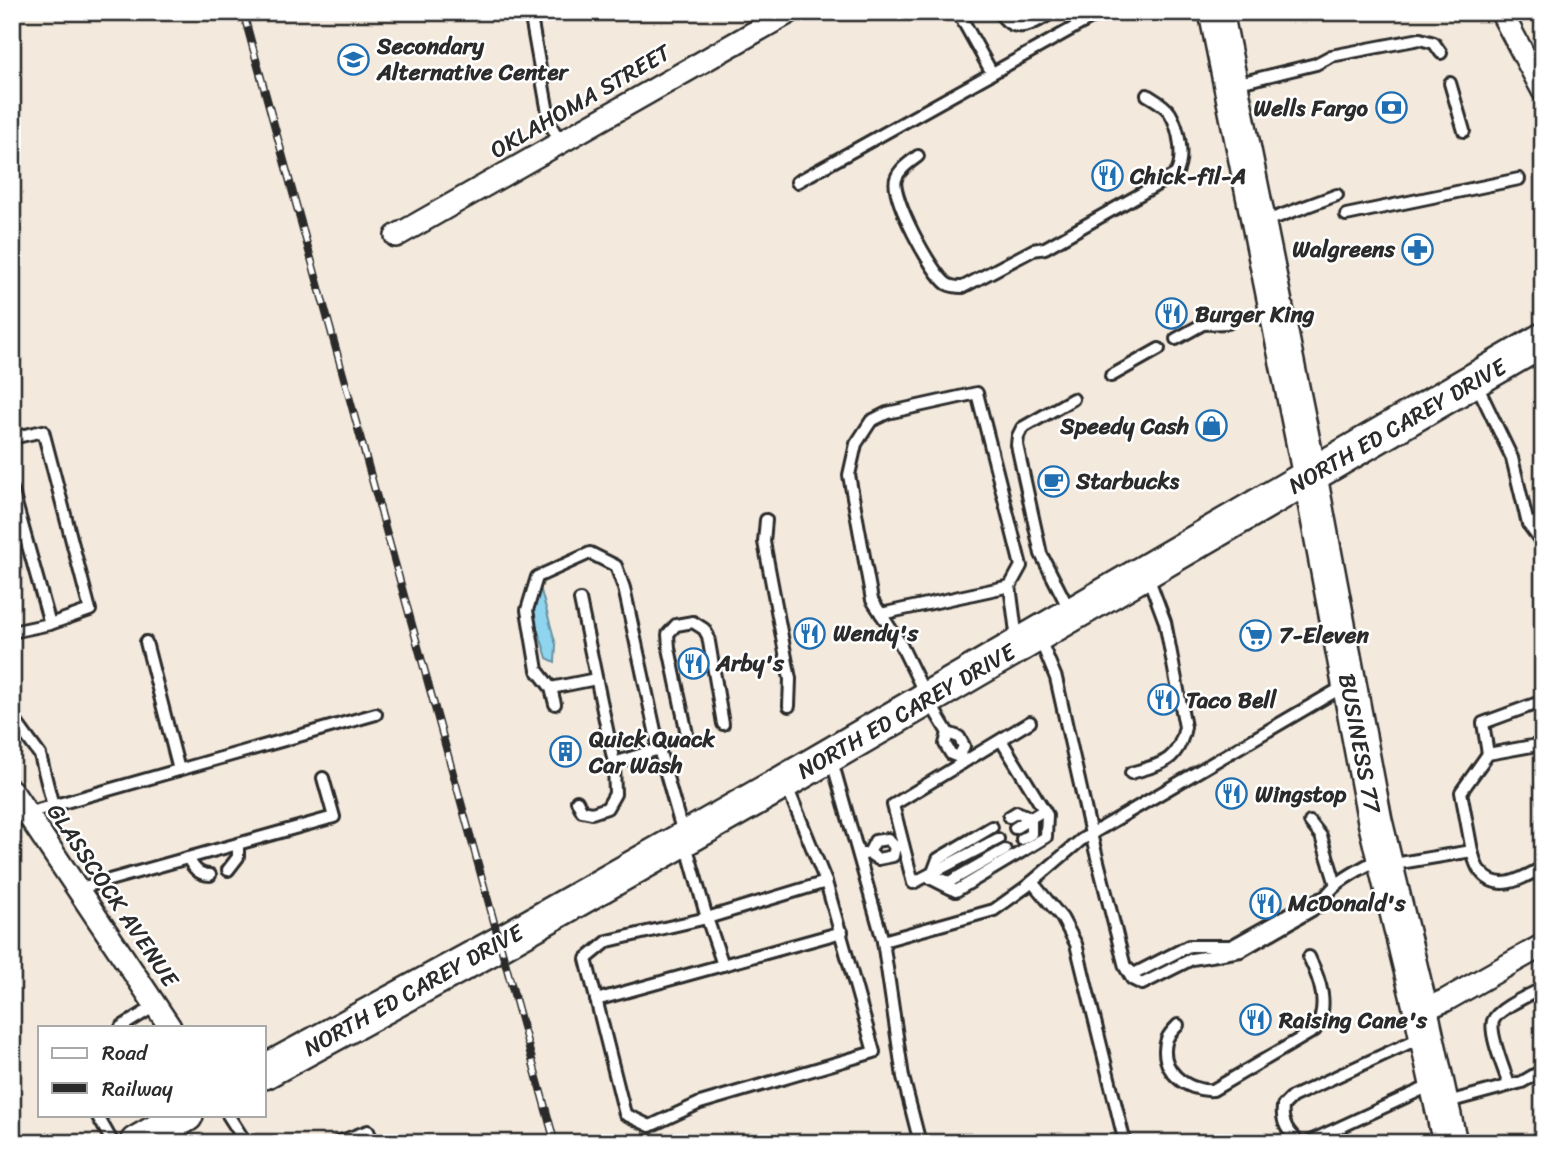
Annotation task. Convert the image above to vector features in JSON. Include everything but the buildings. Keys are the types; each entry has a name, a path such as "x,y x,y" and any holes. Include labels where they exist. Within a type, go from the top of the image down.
{"main road":[{"name":"BUSINESS 77","path":"1216,12 1385,860 1450,1143"},
{"name":"NORTH ED CAREY DRIVE","path":"266,1071 499,944 785,782 1543,340"},
{"path":"137,1143 184,1116"}],"street":[{"path":"1502,12 1543,91"},
{"name":"OKLAHOMA STREET","path":"396,236 787,13"},
{"name":"GLASSCOCK AVENUE","path":"12,791 169,1026"},
{"path":"1424,1023 1446,1000 1543,945"}],"lane":[{"path":"530,12 550,124 561,143"},
{"path":"958,12 992,73"},
{"path":"999,12 1007,23 1019,27 1033,24 1053,12"},
{"path":"797,182 1102,12"},
{"path":"1231,85 1316,64 1331,57 1420,39 1434,43 1441,53"},
{"path":"1450,83 1464,131"},
{"path":"918,156 903,168 896,178 895,189 899,204 942,279 955,287 962,287 1033,250 1045,248 1176,174 1181,158 1175,127 1169,112 1147,95"},
{"path":"1346,215 1519,179"},
{"path":"1259,224 1337,195"},
{"path":"1176,339 1203,324 1228,323"},
{"path":"1111,376 1159,349"},
{"path":"1475,380 1512,458 1528,524 1543,544"},
{"path":"961,760 951,754 945,744 948,733 900,643 872,600 849,475 856,444 871,421 887,413 977,393 1021,566 1010,586 1028,640 1056,678 1091,834 1125,967 1132,979 1142,984 1192,959 1241,951 1321,905 1336,885 1385,860 1472,851"},
{"path":"1072,615 1041,554 1017,445 1022,428 1073,399"},
{"path":"12,438 43,431 90,610 50,625 12,632"},
{"path":"12,489 50,625"},
{"path":"766,520 764,542 790,679 789,706"},
{"path":"1528,524 1543,520"},
{"path":"555,704 551,688 537,670 527,610 537,577 590,553 616,566 624,588 659,750 683,839 723,965"},
{"path":"1131,773 1162,764 1175,754 1182,744 1185,727 1165,622 1147,572"},
{"path":"881,614 1010,586"},
{"path":"577,801 582,811 592,813 607,808 615,794 614,764 580,600"},
{"path":"688,739 669,648 668,634 676,625 694,622 704,629 708,636 723,724"},
{"path":"146,642 178,770"},
{"path":"551,688 596,679"},
{"path":"883,941 993,910 1032,882 1081,840 1349,684"},
{"path":"1488,754 1483,723 1543,701"},
{"path":"12,713 40,755 53,806"},
{"path":"27,813 376,714"},
{"path":"998,839 914,883 899,846 893,805 961,760 1030,722"},
{"path":"930,876 956,891 1046,837 1047,815 1001,740"},
{"path":"1543,744 1488,754 1461,792 1472,851 1480,872 1498,884 1516,882 1543,867"},
{"path":"614,764 659,750"},
{"path":"830,754 864,854 883,941 903,1077 920,1143"},
{"path":"77,889 334,817 323,778"},
{"path":"785,782 826,882 874,1052 700,1103 650,1126 625,1114 586,959 608,941 707,918 826,882"},
{"path":"1015,828 1044,810"},
{"path":"1009,817 1017,812 1031,818"},
{"path":"1022,839 1031,834 1031,818"},
{"path":"1310,822 1321,836 1336,885"},
{"path":"930,876 938,859 992,827"},
{"path":"864,854 875,841 888,839 899,846"},
{"path":"228,870 238,857 238,844"},
{"path":"930,876 949,882 1005,850"},
{"path":"188,858 195,870 210,876"},
{"path":"1032,882 1062,918 1076,944 1125,1143"},
{"path":"596,1000 842,932"},
{"path":"1178,1025 1167,1037 1168,1066 1177,1078 1189,1086 1200,1091 1213,1090 1315,1030 1324,1007 1322,990 1309,957"},
{"path":"1509,1086 1494,1036 1493,1021 1501,1010 1543,988"},
{"path":"123,1026 155,1006"},
{"path":"1300,1143 1289,1133 1282,1117 1283,1106 1292,1097 1424,1023"},
{"path":"1306,1143 1439,1093 1509,1086 1543,1070"},
{"path":"98,1116 113,1143"},
{"path":"229,1116 246,1143"},
{"path":"336,1143 368,1131 373,1143"}],"water":[{"path":"530,579 537,581 540,587 556,645 555,662 547,658 534,618 528,588"}],"railway":[{"path":"243,12 555,1143"}],"place":[{"name":"Secondary Alternative Center","path":"354,59"},
{"name":"Wells Fargo","path":"1391,108"},
{"name":"Chick-fil-A","path":"1107,176"},
{"name":"Walgreens","path":"1418,249"},
{"name":"Burger King","path":"1172,314"},
{"name":"Speedy Cash","path":"1212,426"},
{"name":"Starbucks","path":"1053,481"},
{"name":"Wendy's","path":"810,633"},
{"name":"7-Eleven","path":"1256,635"},
{"name":"Arby's","path":"693,663"},
{"name":"Taco Bell","path":"1163,700"},
{"name":"Quick Quack Car Wash","path":"566,752"},
{"name":"Wingstop","path":"1232,794"},
{"name":"McDonald's","path":"1265,903"},
{"name":"Raising Cane's","path":"1256,1020"}]}
